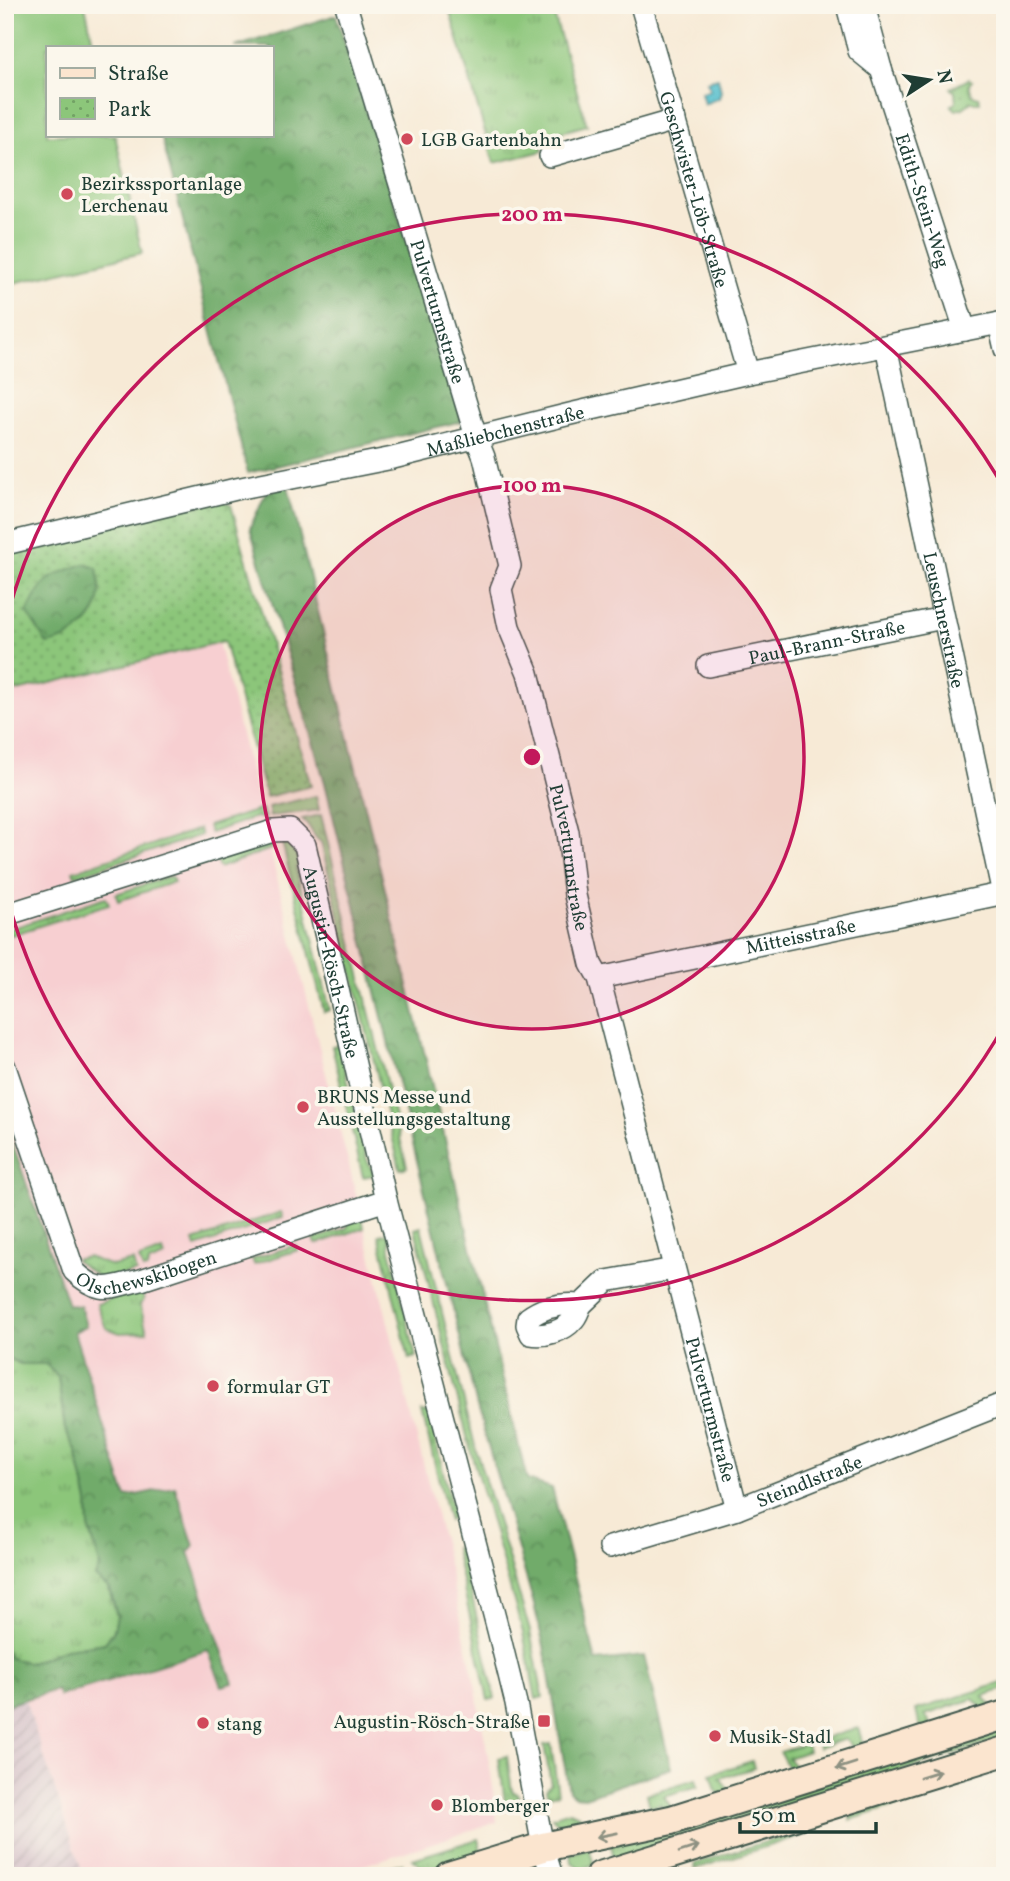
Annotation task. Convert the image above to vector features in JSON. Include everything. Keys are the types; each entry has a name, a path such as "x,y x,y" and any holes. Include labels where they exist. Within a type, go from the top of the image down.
{"main road":[{"path":"449,1876 543,1847 671,1820 1005,1715"},
{"path":"600,1876 1005,1751"}],"street":[{"name":"Pulverturmstraße","path":"346,5 484,457 510,566 501,589 509,627 528,673 535,699 568,832 575,895 585,941 591,964 599,978 737,1509"},
{"name":"Geschwister-Löb-Straße","path":"641,5 748,373"},
{"name":"Edith-Stein-Weg","path":"847,6 859,51 881,69 965,330"},
{"path":"550,156 675,120"},
{"name":"Maßliebchenstraße","path":"5,544 236,489 393,458 748,373 1002,323"},
{"path":"1002,323 1005,349"},
{"name":"Leuschnerstraße","path":"887,346 943,618 1004,893"},
{"name":"Paul-Brann-Straße","path":"708,667 943,618"},
{"name":"Augustin-Rösch-Straße","path":"5,915 273,831 290,830 305,845 386,1200 516,1703 543,1847 552,1876"},
{"name":"Mitteisstraße","path":"599,978 1004,893"},
{"name":"Olschewskibogen","path":"5,1066 74,1271 88,1285 101,1289 141,1280 386,1200"},
{"path":"581,1305 606,1281 674,1269"},
{"name":"Steindlstraße","path":"610,1547 737,1509 1005,1403"}],"shaded area":[{"path":"218,642 445,1550 475,1684 497,1822 331,1876 84,1876 24,1697 5,1157 5,694"},
{"path":"5,1326 24,1697 84,1876 5,1876"}],"green space":[{"name":"Bezirkssportanlage Lerchenau","path":"5,5 85,5 94,46 46,46 46,136 115,136 142,253 5,285"},
{"path":"448,5 551,5 587,125 540,138 543,151 494,163"},
{"path":"336,15 462,421 248,473 161,136 273,136 273,46 238,46"},
{"path":"969,79 972,81 969,84 972,95 979,97 980,102 971,102 956,110 951,105 956,103 955,92 951,88"},
{"path":"288,486 527,1480 552,1488 596,1661 644,1656 671,1768 585,1797 575,1796 569,1791 544,1646 533,1601 477,1407 325,783 250,528 266,492"},
{"path":"221,501 231,505 311,786 266,797 224,641 5,694 5,555 79,539 109,521","holes":["84,564 97,568 99,601 90,619 75,633 47,644 27,613 38,592 48,580 62,572"]},
{"path":"84,564 97,568 100,591 95,610 90,619 75,633 47,644 27,612 48,580"},
{"path":"316,796 319,810 270,817 268,807"},
{"path":"262,809 265,819 256,817 210,833 208,826"},
{"path":"321,815 407,1167 400,1169 321,842 302,819"},
{"path":"199,829 201,835 75,876 73,871"},
{"path":"272,838 273,848 219,868 216,861 251,849 254,842"},
{"path":"282,842 293,850 300,861 296,868 330,1010 324,1012"},
{"path":"171,876 174,882 118,901 116,894"},
{"path":"106,897 109,904 5,937 5,926 10,929"},
{"path":"339,1045 367,1160 374,1175 363,1177 332,1046"},
{"path":"5,1121 68,1305 80,1306 86,1326 74,1332 126,1497 175,1487 194,1546 189,1552 233,1683 222,1686 208,1650 59,1696 56,1690 9,1704 5,1699 5,1649 9,1658 31,1663 66,1649 105,1643 114,1630 117,1616 110,1589 95,1577 100,1565 89,1527 88,1502 76,1450 65,1429 58,1377 46,1364 21,1364 5,1357"},
{"path":"281,1212 283,1217 196,1247 194,1241"},
{"path":"362,1217 364,1228 316,1244 314,1239 347,1228 349,1220"},
{"path":"421,1227 476,1450 530,1631 543,1697 536,1699 523,1633 471,1452 415,1229"},
{"path":"389,1233 390,1249 416,1357 409,1359 379,1235"},
{"path":"296,1245 298,1250 254,1264 252,1259"},
{"path":"163,1251 165,1257 149,1263 147,1269 143,1270 139,1259"},
{"path":"87,1257 112,1266 133,1261 136,1272 103,1280 74,1260"},
{"path":"141,1289 144,1300 140,1305 147,1332 120,1333 106,1328 97,1304"},
{"path":"5,1357 21,1364 46,1364 58,1377 65,1429 76,1450 88,1502 89,1527 117,1616 114,1630 105,1643 66,1649 30,1663 9,1658 5,1649"},
{"path":"422,1412 429,1413 454,1517 449,1521"},
{"path":"455,1548 461,1549 495,1698 488,1700"},
{"path":"1005,1682 1005,1689 983,1696 994,1708 985,1711 973,1699 925,1715 933,1727 925,1730 919,1724 916,1710"},
{"path":"1005,1724 1005,1738 615,1860 610,1843"},
{"path":"858,1728 862,1749 856,1751 846,1739 818,1748 817,1741"},
{"path":"551,1744 558,1794 548,1796 546,1790 551,1784 544,1745"},
{"path":"806,1744 808,1751 788,1758 797,1769 790,1772 780,1752"},
{"path":"507,1756 512,1791 518,1794 521,1806 506,1810 499,1758"},
{"path":"752,1761 754,1768 720,1778 730,1791 720,1794 716,1790 711,1774"},
{"path":"974,1777 974,1781 911,1801 912,1796"},
{"path":"696,1779 698,1786 664,1796 672,1809 663,1811 661,1804 650,1807 647,1794"},
{"path":"898,1800 901,1804 850,1820 851,1815"},
{"path":"570,1811 579,1815 584,1829 564,1829 552,1817"},
{"path":"798,1832 800,1836 695,1869 694,1864"},
{"path":"478,1839 482,1854 426,1871 413,1859"},
{"path":"589,1848 594,1865 581,1868 571,1862 570,1854"},
{"path":"402,1863 398,1876 361,1876"}],"water":[{"path":"718,78 721,91 719,98 704,104 701,92 710,90 707,81"}],"place":[{"name":"LGB Gartenbahn","path":"407,139"},
{"name":"Bezirkssportanlage Lerchenau","path":"67,194"},
{"name":"BRUNS Messe und Ausstellungsgestaltung","path":"303,1107"},
{"name":"formular GT","path":"213,1386"},
{"name":"Augustin-Rösch-Straße","path":"544,1721"},
{"name":"stang","path":"203,1723"},
{"name":"Musik-Stadl","path":"715,1736"},
{"name":"Blomberger","path":"437,1805"}]}
